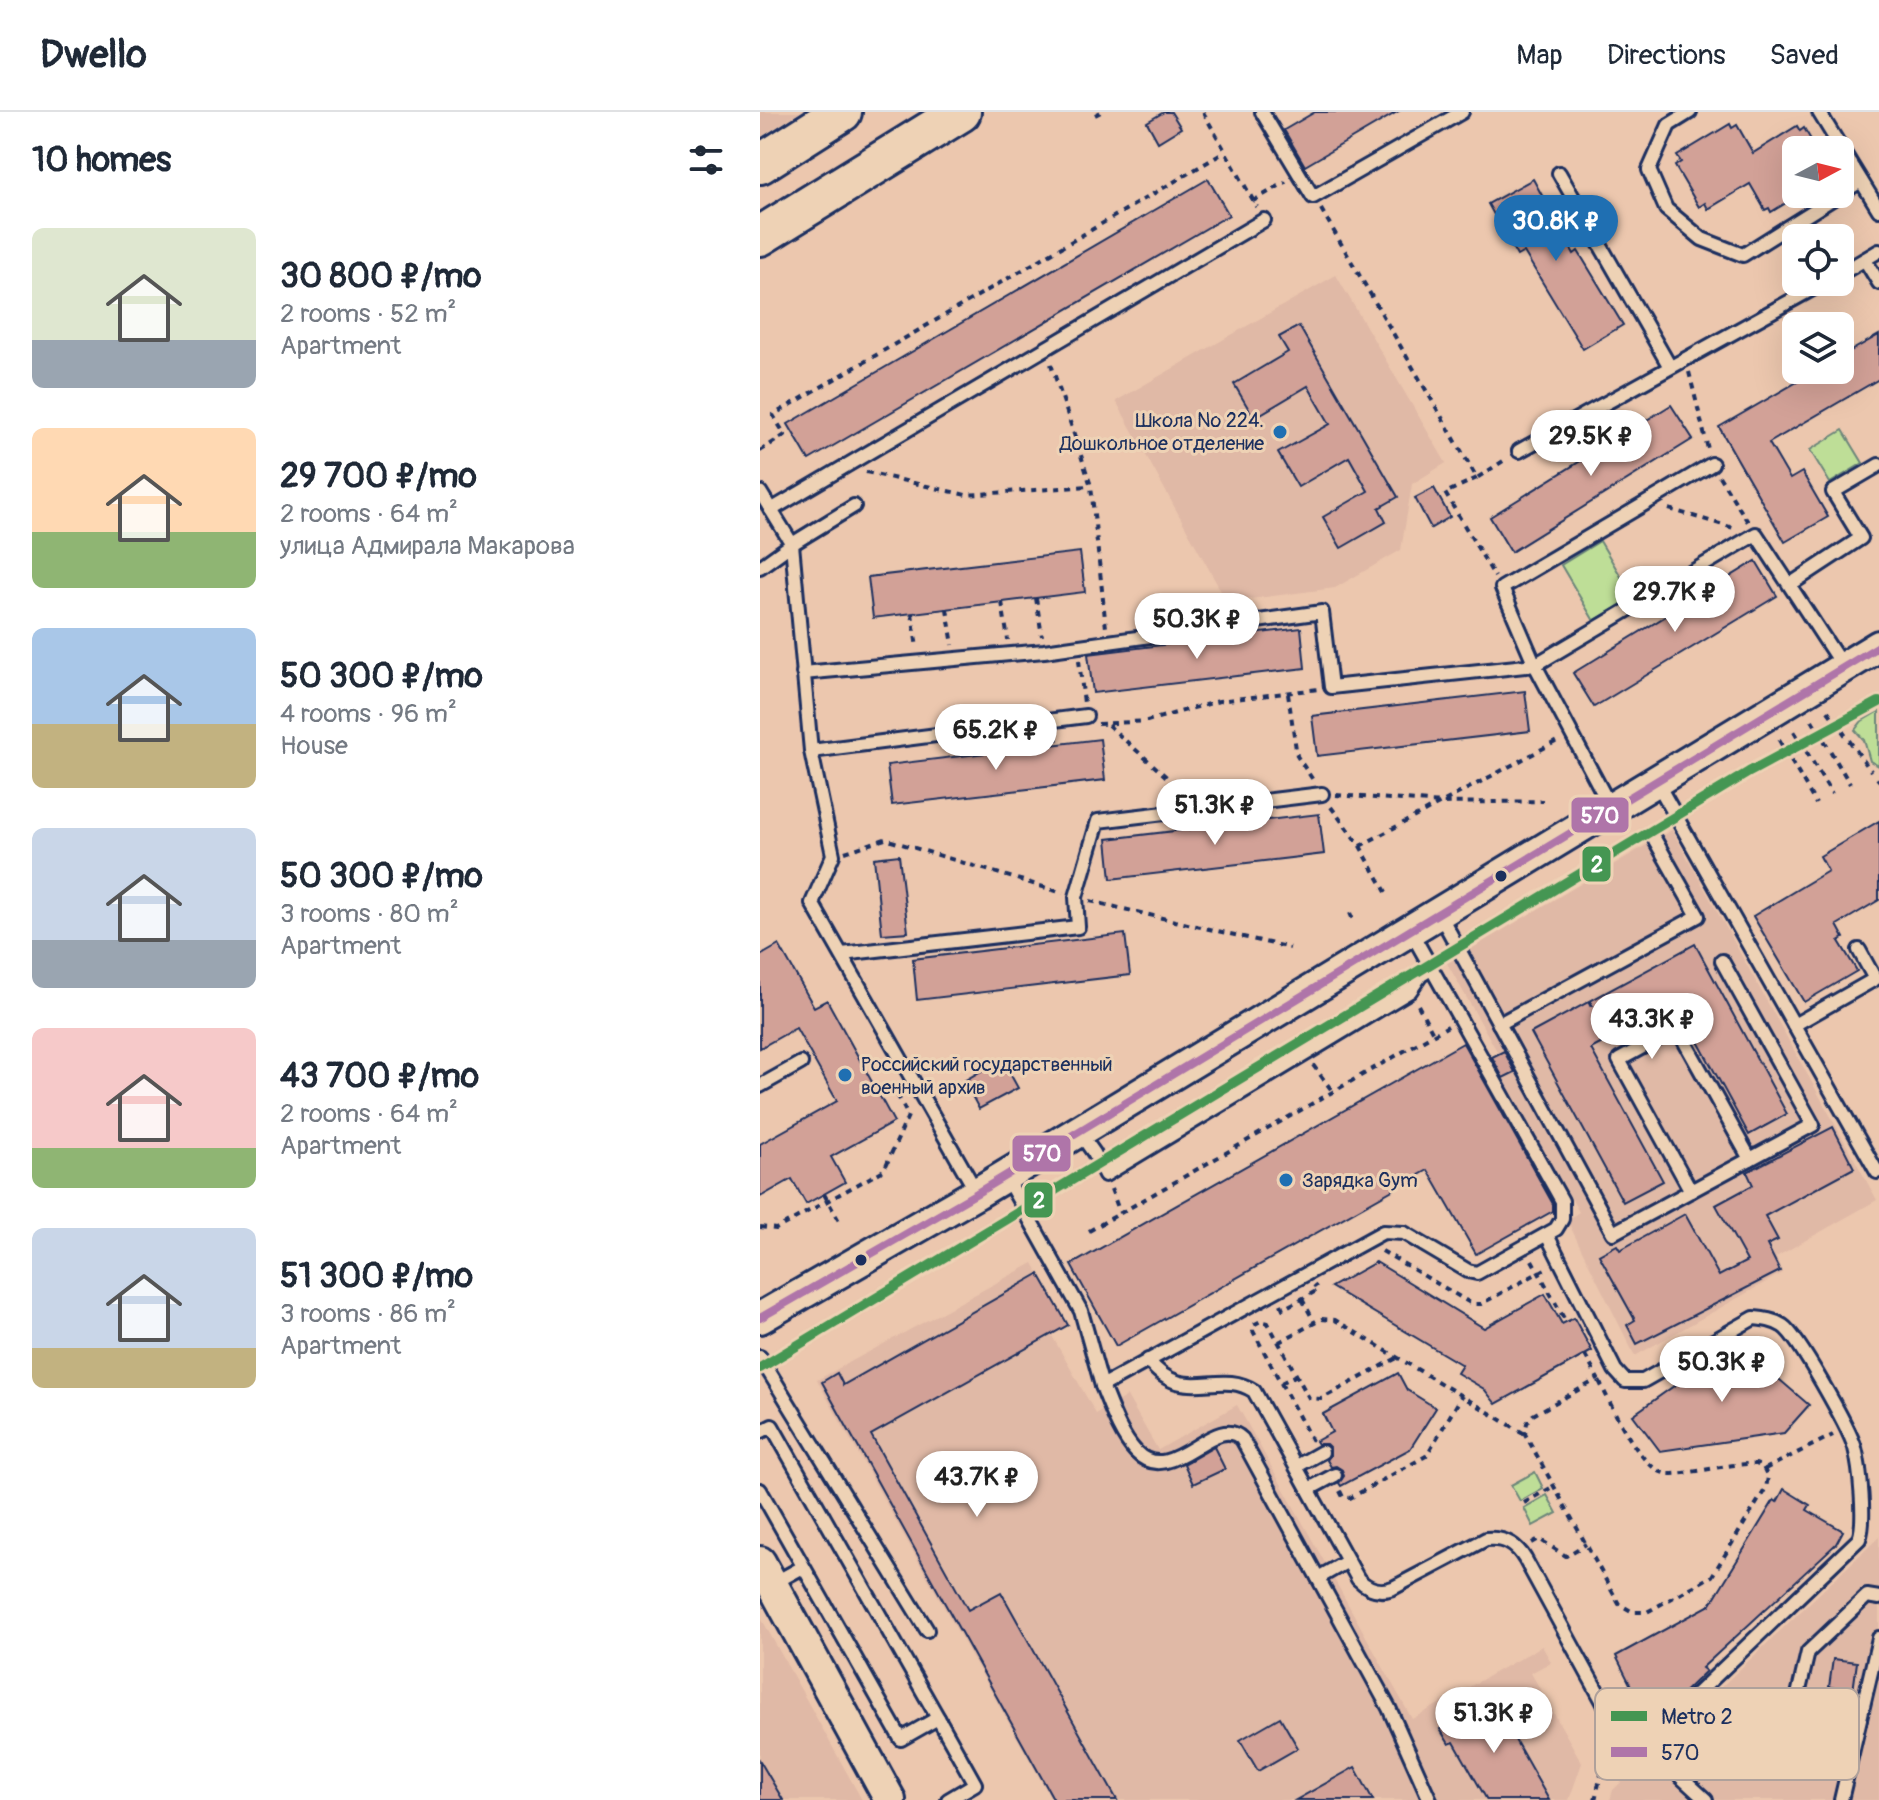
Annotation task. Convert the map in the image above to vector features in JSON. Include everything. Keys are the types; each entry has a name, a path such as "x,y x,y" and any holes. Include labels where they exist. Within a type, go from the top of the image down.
{"main road":[{"path":"760,164 842,112"},
{"path":"760,236 961,112"}],"street":[{"path":"760,1318 1079,1132 1879,646"},
{"path":"766,1573 890,1800"}],"lane":[{"path":"1262,112 1313,197 1462,112"},
{"path":"1690,112 1669,125 1649,170 1666,209 1702,239 1743,255 1861,181"},
{"path":"1819,112 1879,210"},
{"path":"1559,173 1670,367"},
{"path":"977,1193 812,903 833,855 811,751 792,544 764,501 844,466 1264,220"},
{"path":"1854,266 1879,251"},
{"path":"1865,260 1879,283"},
{"path":"1519,451 1799,296"},
{"path":"1611,808 1535,665 1502,588 1712,464"},
{"path":"1791,584 1861,538 1833,492 1879,465"},
{"path":"760,567 854,506"},
{"path":"803,673 1044,651 1322,612 1331,687 1535,665 1756,534 1843,667"},
{"path":"811,751 1086,716"},
{"path":"1656,781 1879,1171"},
{"path":"842,954 1078,927 1076,897 1098,821 1322,794"},
{"path":"1499,1024 1698,916 1655,840"},
{"path":"1439,913 1613,1233 1813,1125 1722,961"},
{"path":"1102,1386 1383,1232 1404,1233 1474,1273 1480,1273 1547,1235 1560,1224 1562,1201 1410,930"},
{"path":"1794,1025 1875,979 1859,950"},
{"path":"1079,1132 1105,1175 1410,991 1421,975 1431,969"},
{"path":"1691,1191 1619,1060 1677,1028 1750,1159"},
{"path":"760,1086 801,1063"},
{"path":"1005,1176 1081,1311 1102,1386 1130,1444 1141,1457 1162,1462 1222,1432 1238,1435 1392,1716 1430,1800"},
{"path":"1547,1235 1615,1370 1625,1381 1643,1381 1754,1318 1765,1319 1783,1326 1793,1335 1846,1428 1855,1450 1861,1535 1703,1688"},
{"path":"760,1357 927,1630"},
{"path":"1148,1360 1162,1376 1177,1383 1237,1384 1254,1391 1348,1561 1365,1585 1387,1590 1486,1539 1501,1539 1513,1545 1525,1559 1596,1688"},
{"path":"760,1432 772,1426 975,1784 948,1800"},
{"path":"1297,1466 1321,1453"},
{"path":"1309,1489 1335,1478"},
{"path":"760,1490 901,1739 938,1718"},
{"path":"1318,1578 1348,1561"},
{"path":"766,1573 803,1567"},
{"path":"1800,1688 1808,1652 1867,1596 1879,1598"},
{"path":"1859,1723 1879,1638"},
{"path":"1684,1780 1706,1800"},
{"path":"1841,1800 1846,1780"}],"path":[{"path":"1095,115 1101,112"},
{"path":"1203,112 1264,220"},
{"path":"760,451 785,435 773,415 1225,152"},
{"path":"1253,201 1299,174"},
{"path":"1313,197 1477,478"},
{"path":"1046,348 1091,486 1107,642"},
{"path":"1502,588 1445,493 1477,478 1519,451"},
{"path":"844,466 966,495 1091,486"},
{"path":"1036,598 1044,651"},
{"path":"1002,602 1010,654"},
{"path":"947,609 956,659"},
{"path":"912,613 919,662"},
{"path":"1078,646 1087,724 1147,721 1219,701 1331,687"},
{"path":"1287,693 1297,756 1360,846 1386,892"},
{"path":"1828,711 1871,771"},
{"path":"1812,720 1850,784"},
{"path":"1106,723 1202,808"},
{"path":"1794,731 1832,794"},
{"path":"1360,846 1572,733"},
{"path":"1779,740 1816,804"},
{"path":"1322,794 1443,803 1543,801"},
{"path":"1350,913 1354,922"},
{"path":"1410,991 1434,1035"},
{"path":"1589,1001 1599,1022 1630,1006 1639,1024"},
{"path":"1089,1231 1460,1020"},
{"path":"1306,1053 1333,1092"},
{"path":"760,1227 776,1229 884,1170 908,1116 895,1090"},
{"path":"1105,1175 1120,1213"},
{"path":"824,1194 839,1221"},
{"path":"1525,1247 1566,1322"},
{"path":"1283,1309 1318,1290"},
{"path":"1302,1299 1315,1323"},
{"path":"1279,1342 1327,1318 1335,1320 1525,1434 1619,1604 1633,1612 1654,1609 1705,1581 1716,1571 1766,1488 1768,1477 1765,1469 1750,1463 1667,1474 1653,1469 1641,1456 1585,1355"},
{"path":"1321,1453 1253,1331 1253,1325 1266,1321 1309,1398 1317,1401 1397,1358"},
{"path":"1281,1383 1297,1375"},
{"path":"1525,1434 1527,1423 1533,1415 1598,1379"},
{"path":"1335,1478 1343,1497 1350,1498 1423,1458 1462,1396"},
{"path":"1765,1469 1846,1428"},
{"path":"1524,1503 1554,1486"},
{"path":"1539,1539 1566,1556 1586,1544"},
{"path":"1595,1800 1600,1780"}],"shaded area":[{"path":"760,112 800,112 760,137"},
{"name":"Школа № 224. Дошкольное отделение","path":"1336,275 1446,463 1412,484 1401,550 1335,588 1227,602 1116,401"},
{"path":"1672,830 1877,1200 1776,1257 1782,1273 1635,1356 1567,1220 1579,1212 1491,1057 1498,1053 1447,963"},
{"path":"1033,1263 1068,1325 1051,1334 1096,1414 1127,1396 1158,1450 1237,1405 1412,1719 1542,1646 1551,1662 1531,1673 1582,1763 1569,1800 1052,1800 817,1380"},
{"path":"1879,1537 1879,1800 1610,1800 1613,1790 1624,1780 1859,1780 1859,1688 1720,1688"},
{"path":"760,1616 862,1800 760,1800"}],"green space":[{"path":"1843,430 1863,463 1830,483 1810,450"},
{"path":"1600,541 1633,597 1594,621 1561,565"},
{"path":"1879,711 1879,766 1870,761 1864,740 1855,730 1862,721"},
{"path":"1535,1472 1543,1488 1520,1501 1511,1485"},
{"path":"1547,1495 1557,1513 1533,1526 1524,1508"}],"building":[{"path":"1164,112 1171,112 1181,128 1158,142 1147,122"},
{"path":"1315,112 1397,112 1305,166 1284,130"},
{"path":"1730,124 1732,128 1737,125 1753,153 1797,126 1800,131 1804,128 1809,136 1782,136 1782,205 1771,212 1769,208 1765,210 1750,184 1708,209 1705,203 1699,207 1675,166 1681,162 1677,156"},
{"path":"1208,179 1229,215 809,460 788,424"},
{"path":"1533,179 1574,254 1578,251 1623,325 1583,349 1524,252 1517,256 1488,204"},
{"path":"1299,326 1398,497 1379,508 1386,522 1341,548 1323,517 1368,491 1349,457 1298,487 1278,453 1330,424 1308,386 1254,418 1234,384 1288,352 1279,337"},
{"path":"1879,335 1879,379 1769,443 1790,479 1802,472 1828,517 1785,542 1719,427 1794,384 1854,384 1854,349"},
{"path":"1671,405 1693,439 1511,552 1490,517"},
{"path":"1434,488 1450,517 1431,528 1415,498"},
{"path":"1080,552 1085,592 873,618 868,577"},
{"path":"1756,561 1777,596 1594,707 1573,673"},
{"path":"1301,628 1305,668 1093,693 1088,654"},
{"path":"1525,691 1530,731 1317,756 1312,716"},
{"path":"1100,739 1105,780 892,805 887,765"},
{"path":"1319,814 1324,854 1111,879 1107,839"},
{"path":"1879,821 1879,900 1837,925 1844,938 1839,941 1857,971 1804,1002 1753,916 1828,871 1820,856"},
{"path":"899,855 908,932 882,934 874,858"},
{"path":"1125,934 1130,975 917,1000 913,959"},
{"path":"1695,944 1787,1114 1749,1135 1677,1003 1591,1049 1663,1181 1623,1202 1531,1033"},
{"name":"Российский государственный военный архив","path":"779,945 814,1007 827,1000 894,1122 831,1157 845,1182 806,1204 792,1179 760,1197 760,1144 837,1101 796,1028 760,1048 760,956"},
{"path":"1463,1043 1553,1204 1553,1211 1476,1254 1428,1170 1116,1346 1071,1265"},
{"path":"1504,1051 1515,1072 1503,1078 1492,1057"},
{"path":"1002,1059 1018,1088 979,1109 964,1081"},
{"path":"1833,1127 1854,1168 1765,1216 1778,1240 1767,1245 1780,1271 1637,1344 1627,1325 1635,1320 1599,1255 1617,1245 1620,1250 1685,1214 1719,1276 1747,1261 1716,1205 1753,1185 1747,1172"},
{"path":"1376,1262 1484,1328 1545,1294 1562,1324 1574,1318 1592,1351 1496,1404 1484,1389 1457,1373 1462,1365 1331,1287"},
{"path":"1039,1274 1068,1325 871,1435 968,1610 1001,1592 1117,1800 1054,1800 822,1382 837,1373 843,1385"},
{"path":"1736,1342 1809,1405 1784,1433 1660,1451 1633,1415"},
{"path":"1398,1373 1407,1390 1436,1408 1410,1449 1341,1486 1342,1470 1331,1467 1327,1460 1330,1448 1316,1441 1332,1432 1323,1414"},
{"path":"1214,1447 1225,1469 1193,1484 1184,1464"},
{"path":"1784,1489 1810,1505 1807,1510 1843,1531 1836,1544 1702,1668 1706,1671 1689,1688 1632,1688 1616,1656 1710,1605 1774,1500 1777,1502"},
{"path":"1833,1659 1857,1662 1853,1688 1829,1687"},
{"path":"1498,1696 1507,1711 1501,1715 1549,1800 1487,1800 1454,1742 1449,1744 1440,1729"},
{"path":"1280,1717 1298,1748 1258,1771 1240,1740"},
{"path":"760,1761 783,1800 760,1800"},
{"path":"1355,1767 1373,1800 1296,1800"}],"metro line":[{"name":"2","path":"760,1368 1749,772 1879,702"}],"transit line":[{"name":"570","path":"760,1318 977,1193 1879,646"}],"place":[{"name":"Школа № 224. Дошкольное отделение","path":"1280,432"},
{"name":"Российский государственный военный архив","path":"845,1075"},
{"name":"Зарядка Gym","path":"1286,1180"}]}
